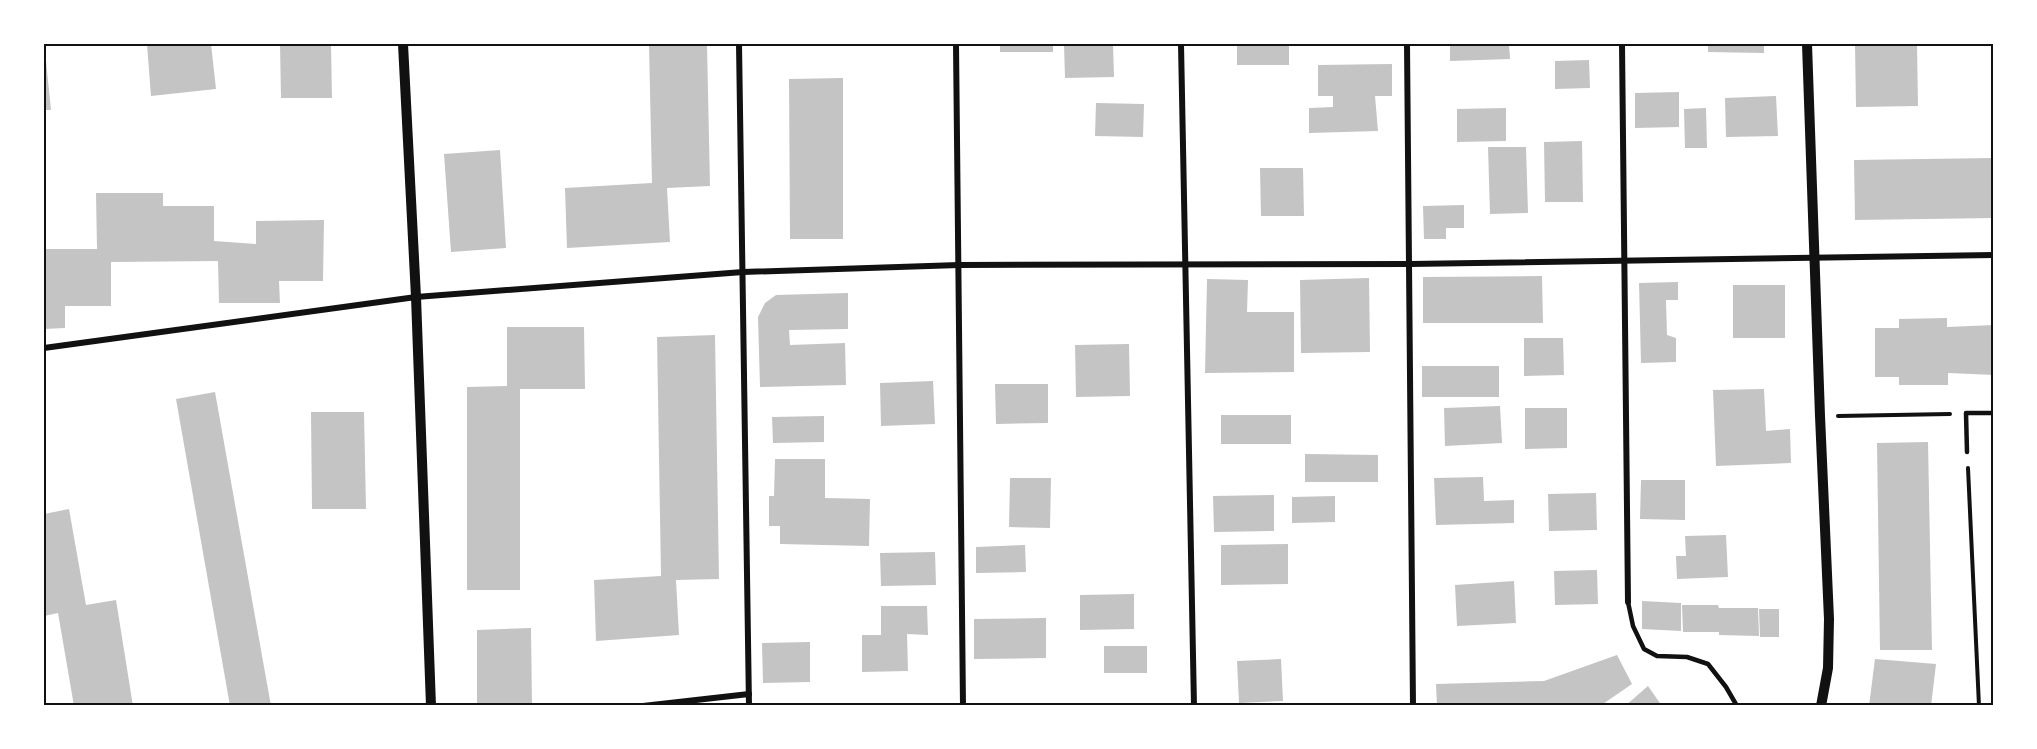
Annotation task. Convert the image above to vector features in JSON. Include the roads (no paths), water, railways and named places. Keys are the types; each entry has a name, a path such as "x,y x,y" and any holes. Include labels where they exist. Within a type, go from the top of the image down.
{"street":[{"path":"403,44 416,297 431,705"},
{"path":"739,44 749,705"},
{"path":"956,44 963,705"},
{"path":"1181,44 1194,705"},
{"path":"1407,44 1413,705"},
{"path":"1622,44 1628,602"},
{"path":"1807,44 1829,619 1828,668 1821,705"},
{"path":"44,348 416,297 744,272 959,265 1410,264 1994,255"},
{"path":"643,705 748,694"}],"lane":[{"path":"1967,452 1966,413 1994,413"},
{"path":"1628,602 1633,626 1644,649 1657,656 1687,657 1708,664 1737,705"}]}
